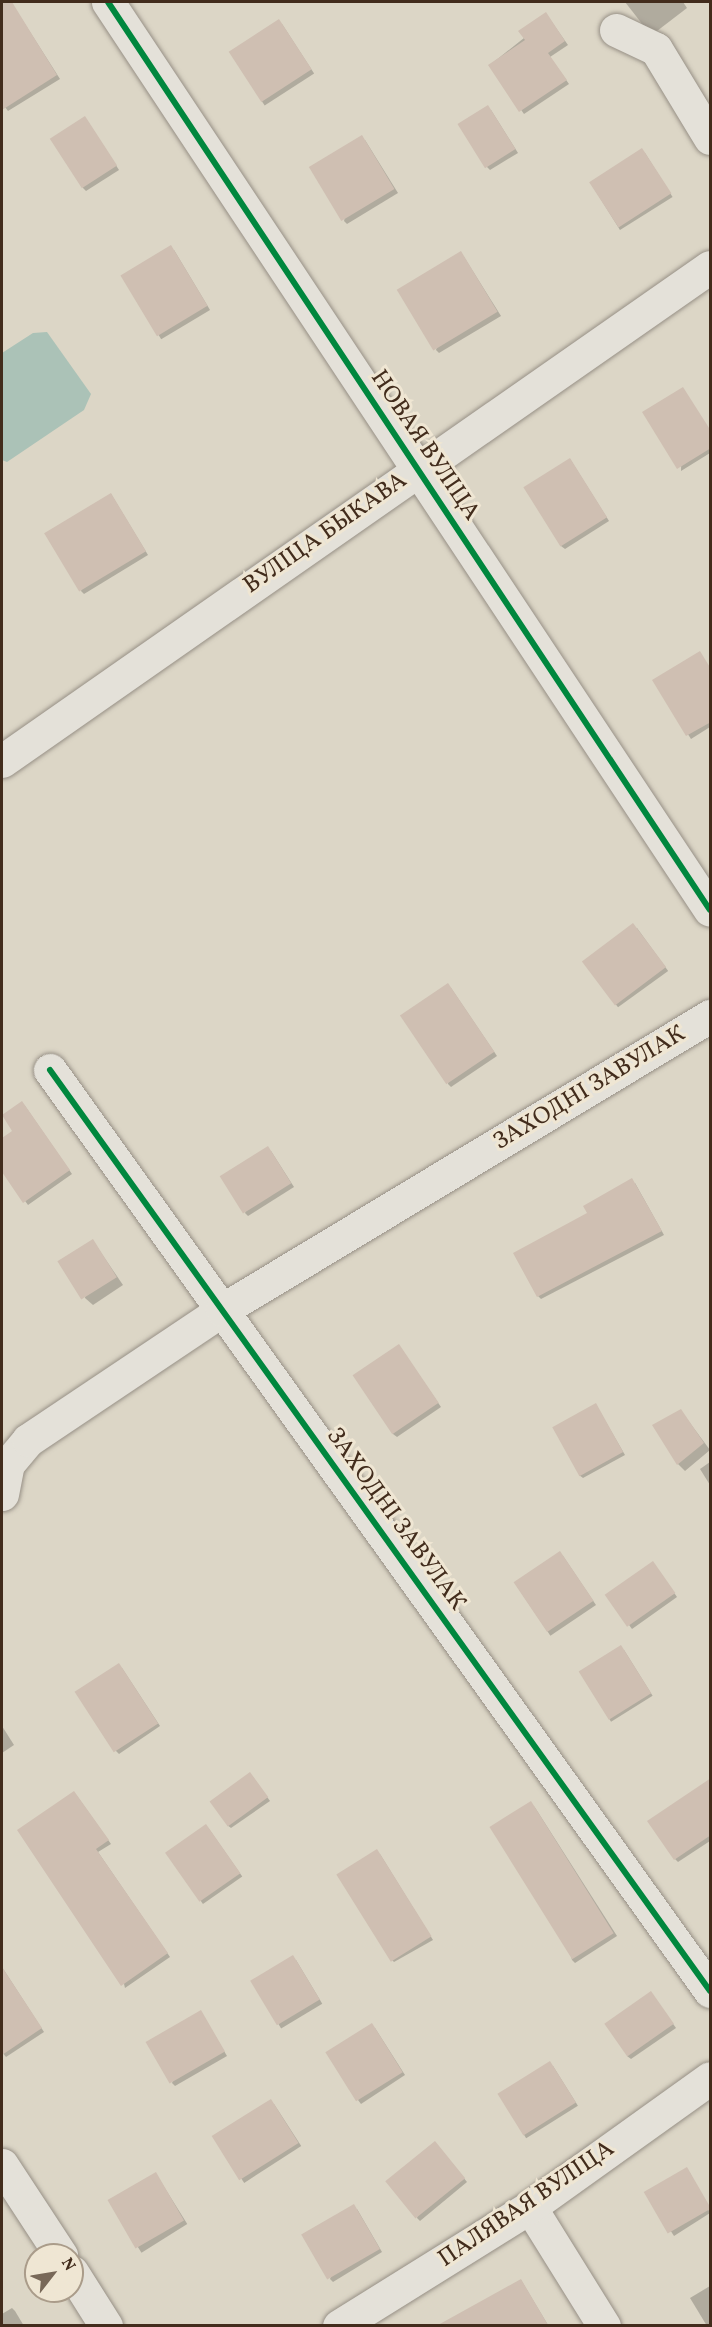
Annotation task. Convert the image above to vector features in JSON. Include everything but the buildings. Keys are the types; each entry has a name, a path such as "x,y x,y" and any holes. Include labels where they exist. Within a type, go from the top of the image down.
{"street":[{"name":"НОВАЯ ВУЛІЦА","path":"108,2 711,910"},
{"path":"616,30 656,49 711,138"},
{"name":"ВУЛІЦА БЫКАВА","path":"2,761 711,267"},
{"name":"ЗАХОДНІ ЗАВУЛАК","path":"2,1494 8,1464 27,1440 222,1310 711,1016"},
{"name":"ЗАХОДНІ ЗАВУЛАК","path":"50,1070 711,1991"},
{"name":"ПАЛЯВАЯ ВУЛІЦА","path":"339,2325 530,2207 711,2078"},
{"path":"2,2165 54,2243"},
{"path":"530,2207 604,2325"},
{"path":"84,2290 106,2325"}],"shaded area":[{"path":"47,332 91,394 84,410 7,462 2,460 2,353 33,333"}],"cycle path":[{"path":"108,2 710,910"},
{"path":"50,1070 710,1991"}]}
